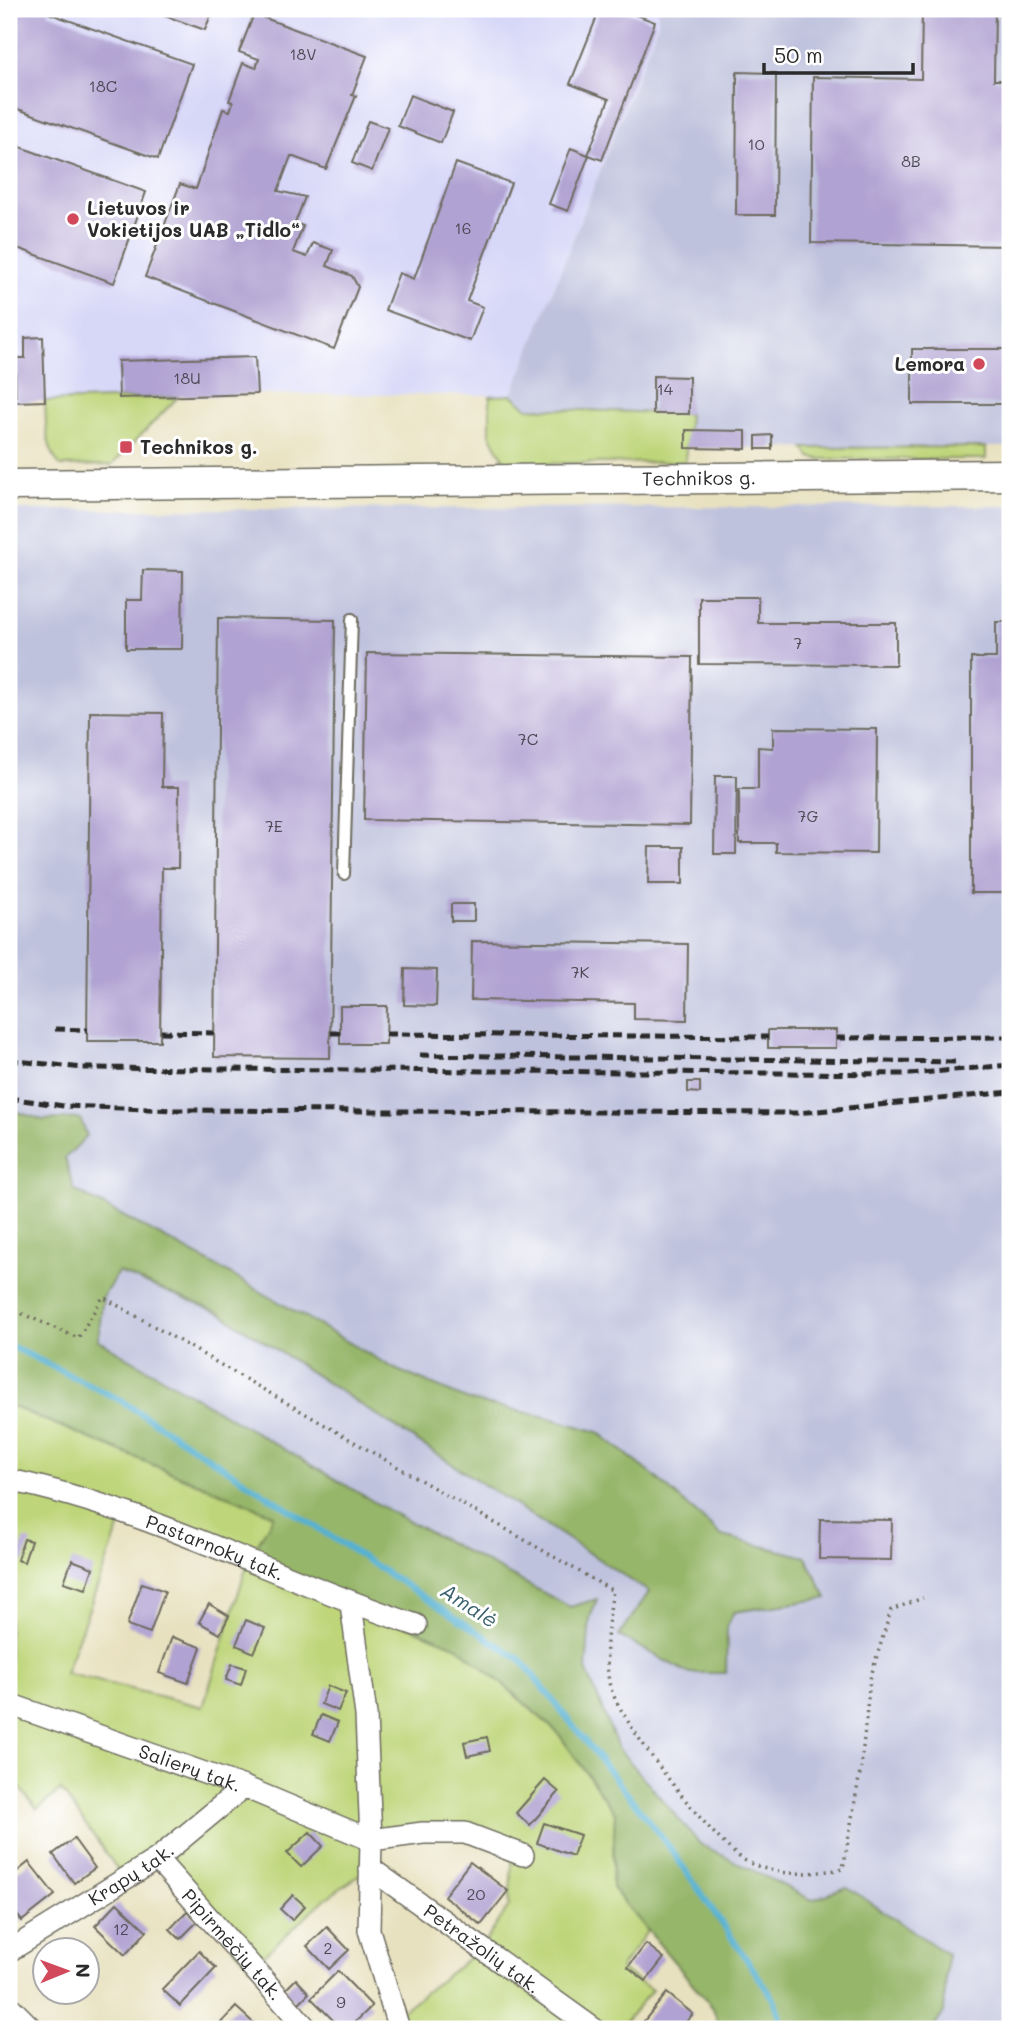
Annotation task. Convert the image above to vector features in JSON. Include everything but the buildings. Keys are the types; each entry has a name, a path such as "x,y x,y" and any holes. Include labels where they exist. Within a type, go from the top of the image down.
{"street":[{"name":"Technikos g.","path":"9,485 1010,475"},
{"name":"Pastarnokų tak.","path":"9,1480 61,1491 292,1578 351,1604 416,1625"},
{"path":"351,1604 366,1714 371,1840 369,1930 399,2029"},
{"name":"Salierų tak.","path":"9,1704 244,1787 371,1840"},
{"name":"Krapų tak.","path":"9,1951 157,1859 244,1787"},
{"path":"371,1840 423,1833 465,1833 523,1855"},
{"name":"Pipirmėčių tak.","path":"157,1859 307,2029"},
{"name":"Petražolių tak.","path":"370,1868 593,2029"},
{"path":"9,2006 32,2029"}],"lane":[{"path":"344,874 352,619"}],"path":[{"path":"9,1308 78,1338 103,1297 613,1591 606,1634 609,1685 638,1737 682,1798 743,1859 792,1876 843,1869 861,1767 870,1679 891,1610 923,1598"}],"shaded area":[{"path":"9,9 658,9 658,24 512,395 257,394 9,402"},
{"path":"658,9 1010,9 1010,447 686,448 688,414 528,408 512,395 658,24"},
{"path":"1010,506 1010,2029 932,2029 944,2013 812,1900 700,1844 618,1748 586,1669 590,1618 596,1599 570,1607 393,1513 98,1340 103,1297 117,1272 220,1313 649,1592 726,1673 727,1624 734,1612 827,1598 806,1557 722,1536 653,1475 598,1432 542,1416 471,1401 395,1369 209,1262 73,1190 65,1158 87,1136 80,1119 43,1120 9,1109 9,510"}],"green space":[{"path":"512,395 528,408 689,414 685,462 506,464 490,434 490,396"},
{"path":"178,397 112,465 60,466 51,451 45,401"},
{"path":"986,447 986,459 819,459 810,457 804,448"},
{"path":"9,1109 43,1120 80,1118 87,1136 65,1158 74,1190 209,1262 395,1369 471,1401 542,1416 598,1432 653,1475 722,1536 806,1557 827,1598 734,1612 727,1625 726,1673 688,1673 619,1636 649,1592 220,1313 118,1272 103,1297 98,1340 393,1513 570,1607 597,1599 590,1618 586,1669 618,1748 700,1844 812,1900 847,1887 947,1954 944,2013 932,2029 720,2029 713,2008 612,1888 615,1813 558,1733 506,1687 458,1647 248,1561 274,1515 9,1405"},
{"path":"9,1405 274,1515 249,1561 458,1647 558,1733 615,1813 612,1888 648,1930 620,1969 652,1990 619,2029 399,2029 395,2016 481,1948 509,1906 513,1851 465,1833 371,1840 370,1868 325,1899 251,1967 157,1859 125,1880 61,1790 37,1809 9,1774","holes":["124,1515 248,1562 203,1707 65,1673"]}],"waterway":[{"name":"Amalė","path":"9,1345 120,1400 521,1660 668,1845 774,1999 784,2029"}],"railway":[{"path":"55,1029 88,1030"},
{"path":"161,1032 214,1033"},
{"path":"331,1033 340,1033"},
{"path":"386,1034 768,1037"},
{"path":"836,1038 1010,1037"},
{"path":"420,1055 959,1062"},
{"path":"9,1060 83,1068 910,1074 1010,1065"},
{"path":"9,1098 64,1106 176,1110 797,1113 1010,1092"}],"place":[{"name":"Lietuvos ir Vokietijos UAB „Tidlo“","path":"73,219"},
{"name":"Lemora","path":"979,364"},
{"name":"Technikos g.","path":"126,447"}]}
